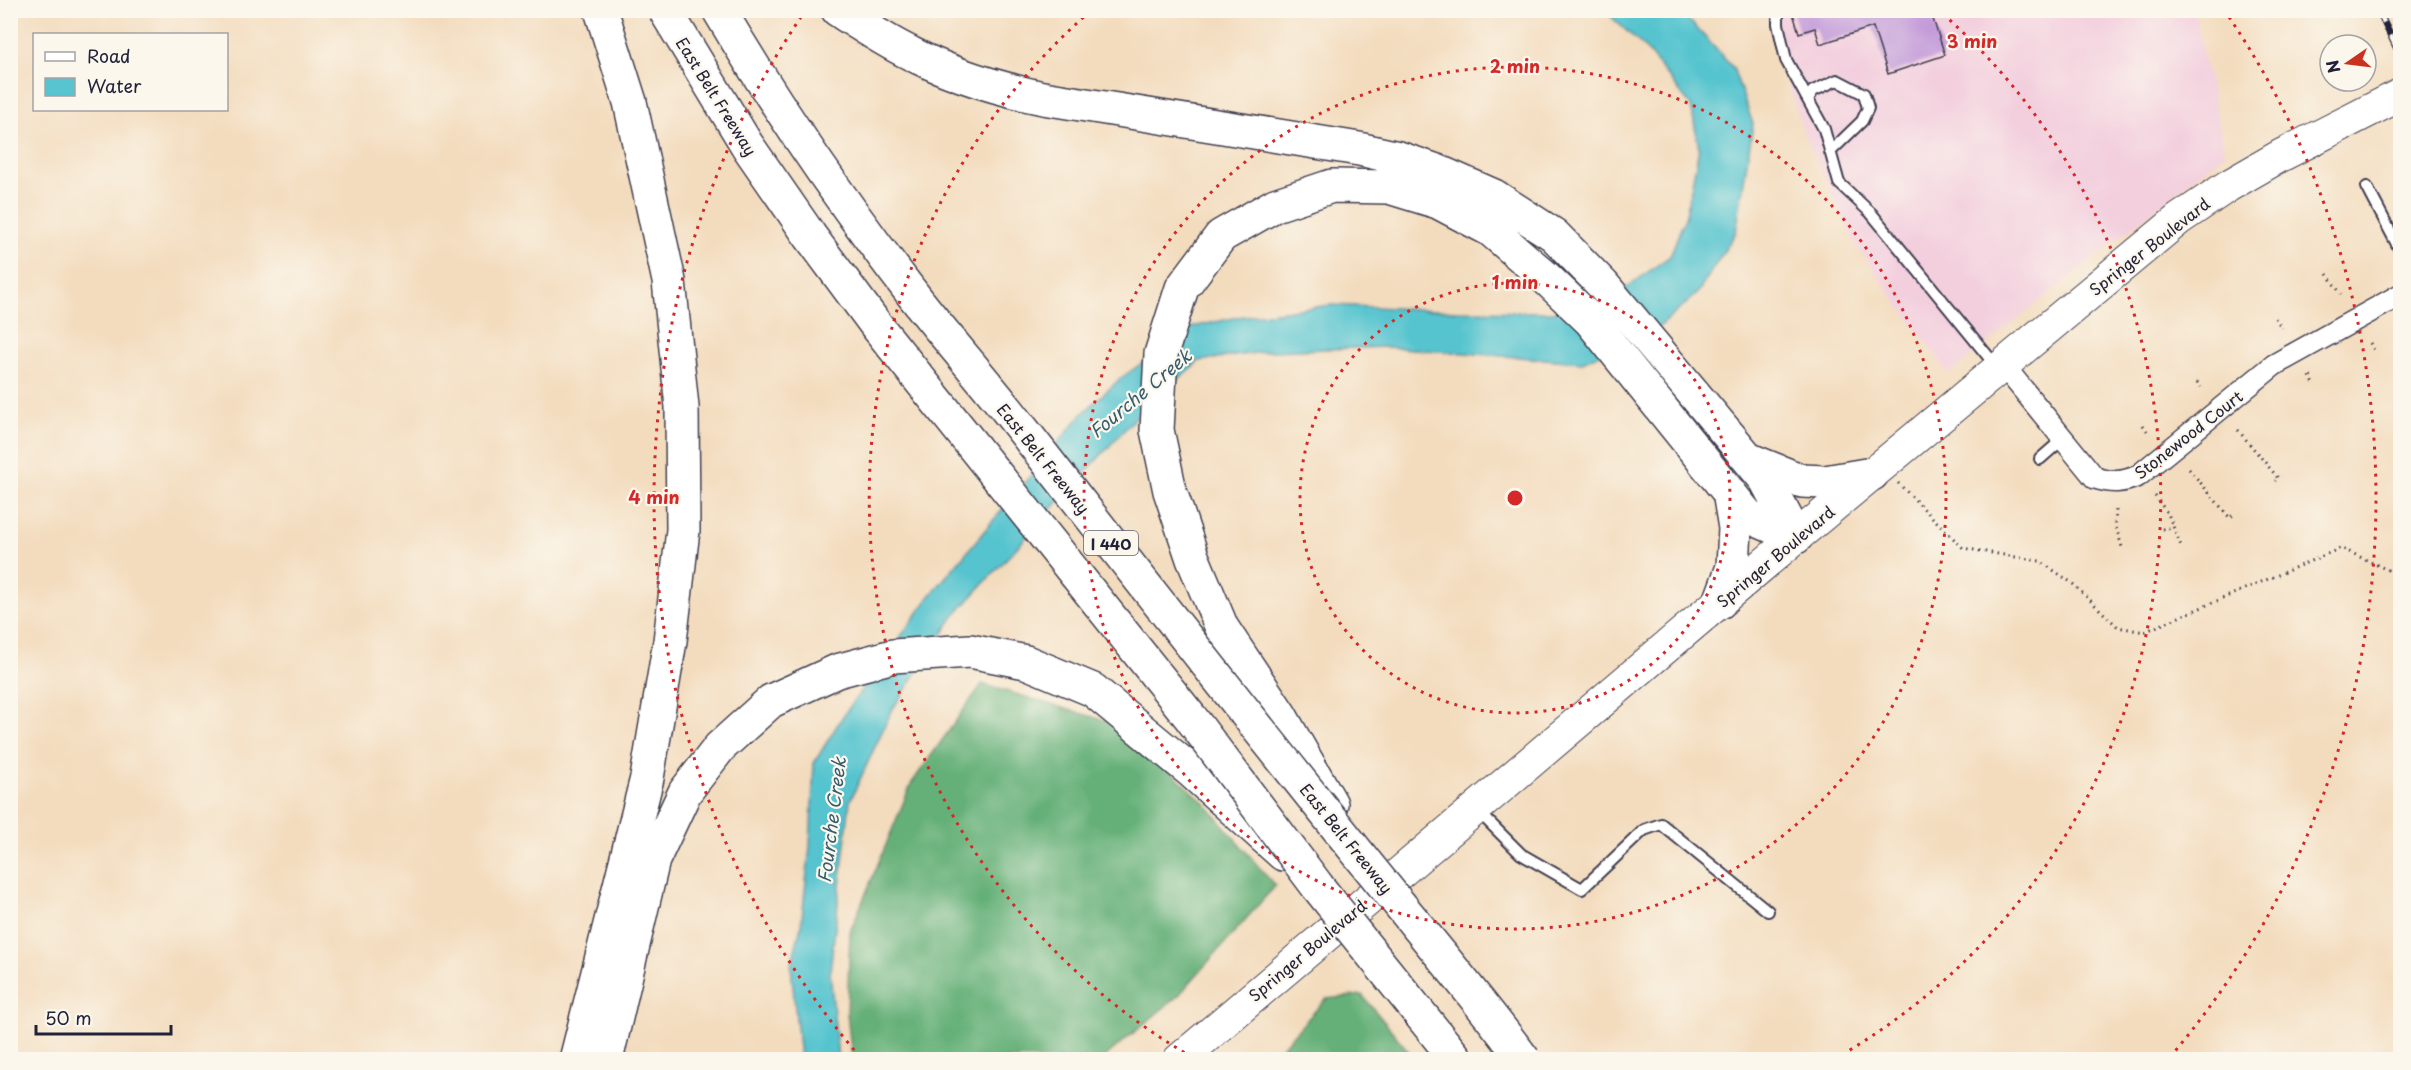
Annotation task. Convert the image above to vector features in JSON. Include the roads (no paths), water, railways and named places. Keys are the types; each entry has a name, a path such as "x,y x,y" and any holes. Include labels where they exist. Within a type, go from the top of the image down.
{"highway":[{"path":"576,1059 647,778 670,641 683,530 682,407 669,281 630,102 601,10"},
{"name":"East Belt Freeway","path":"665,10 747,146 856,298 1191,718 1318,886 1457,1059"},
{"name":"East Belt Freeway","path":"719,10 808,152 914,296 1360,855 1473,991 1524,1059"},
{"path":"837,10 912,54 952,72 996,87 1043,98 1359,149 1399,158 1437,171 1494,196 1554,235 1603,285 1766,480 1796,537"},
{"path":"1360,855 1280,715 1222,628 1189,548 1170,491 1157,430 1161,354 1182,288 1221,236 1275,204 1332,186 1389,187 1438,202 1491,230 1543,275 1590,321 1748,516 1796,537"},
{"path":"1749,459 1802,482 1825,482 1877,471"},
{"path":"1720,602 1733,567 1735,528 1729,492"},
{"path":"606,1059 653,860 685,792 720,747 771,701 837,671 892,656 970,651 1026,662 1093,690 1191,771 1318,886"}],"main road":[{"name":"Springer Boulevard","path":"1179,1059 1796,537 2179,219 2280,156 2400,95"}],"street":[{"name":"Stonewood Court","path":"2001,367 2064,437 2095,478 2111,483 2125,482 2138,476 2274,365 2400,294"}],"lane":[{"path":"1778,10 1778,24 1786,60 1824,129 1839,183 1871,213 2001,367"},
{"path":"1808,99 1813,91 1837,80 1864,94 1868,108 1862,121 1830,152"},
{"path":"2367,187 2400,250"},
{"path":"2040,459 2064,437"},
{"path":"1475,808 1521,854 1582,889 1644,830 1661,824 1768,911"}],"water":[{"name":"Fourche Creek","path":"1605,11 1677,11 1694,25 1733,68 1753,124 1736,232 1697,294 1657,329 1582,362 1386,347 1269,351 1199,361 1136,417 954,616 892,710 850,801 830,971 838,1059 800,1059 791,966 801,926 810,846 814,763 841,719 930,596 1082,414 1121,378 1193,327 1238,317 1331,305 1458,311 1552,312 1622,291 1670,256 1686,215 1699,148 1691,106 1645,48"}],"railway":[{"path":"2378,10 2400,55"}]}
